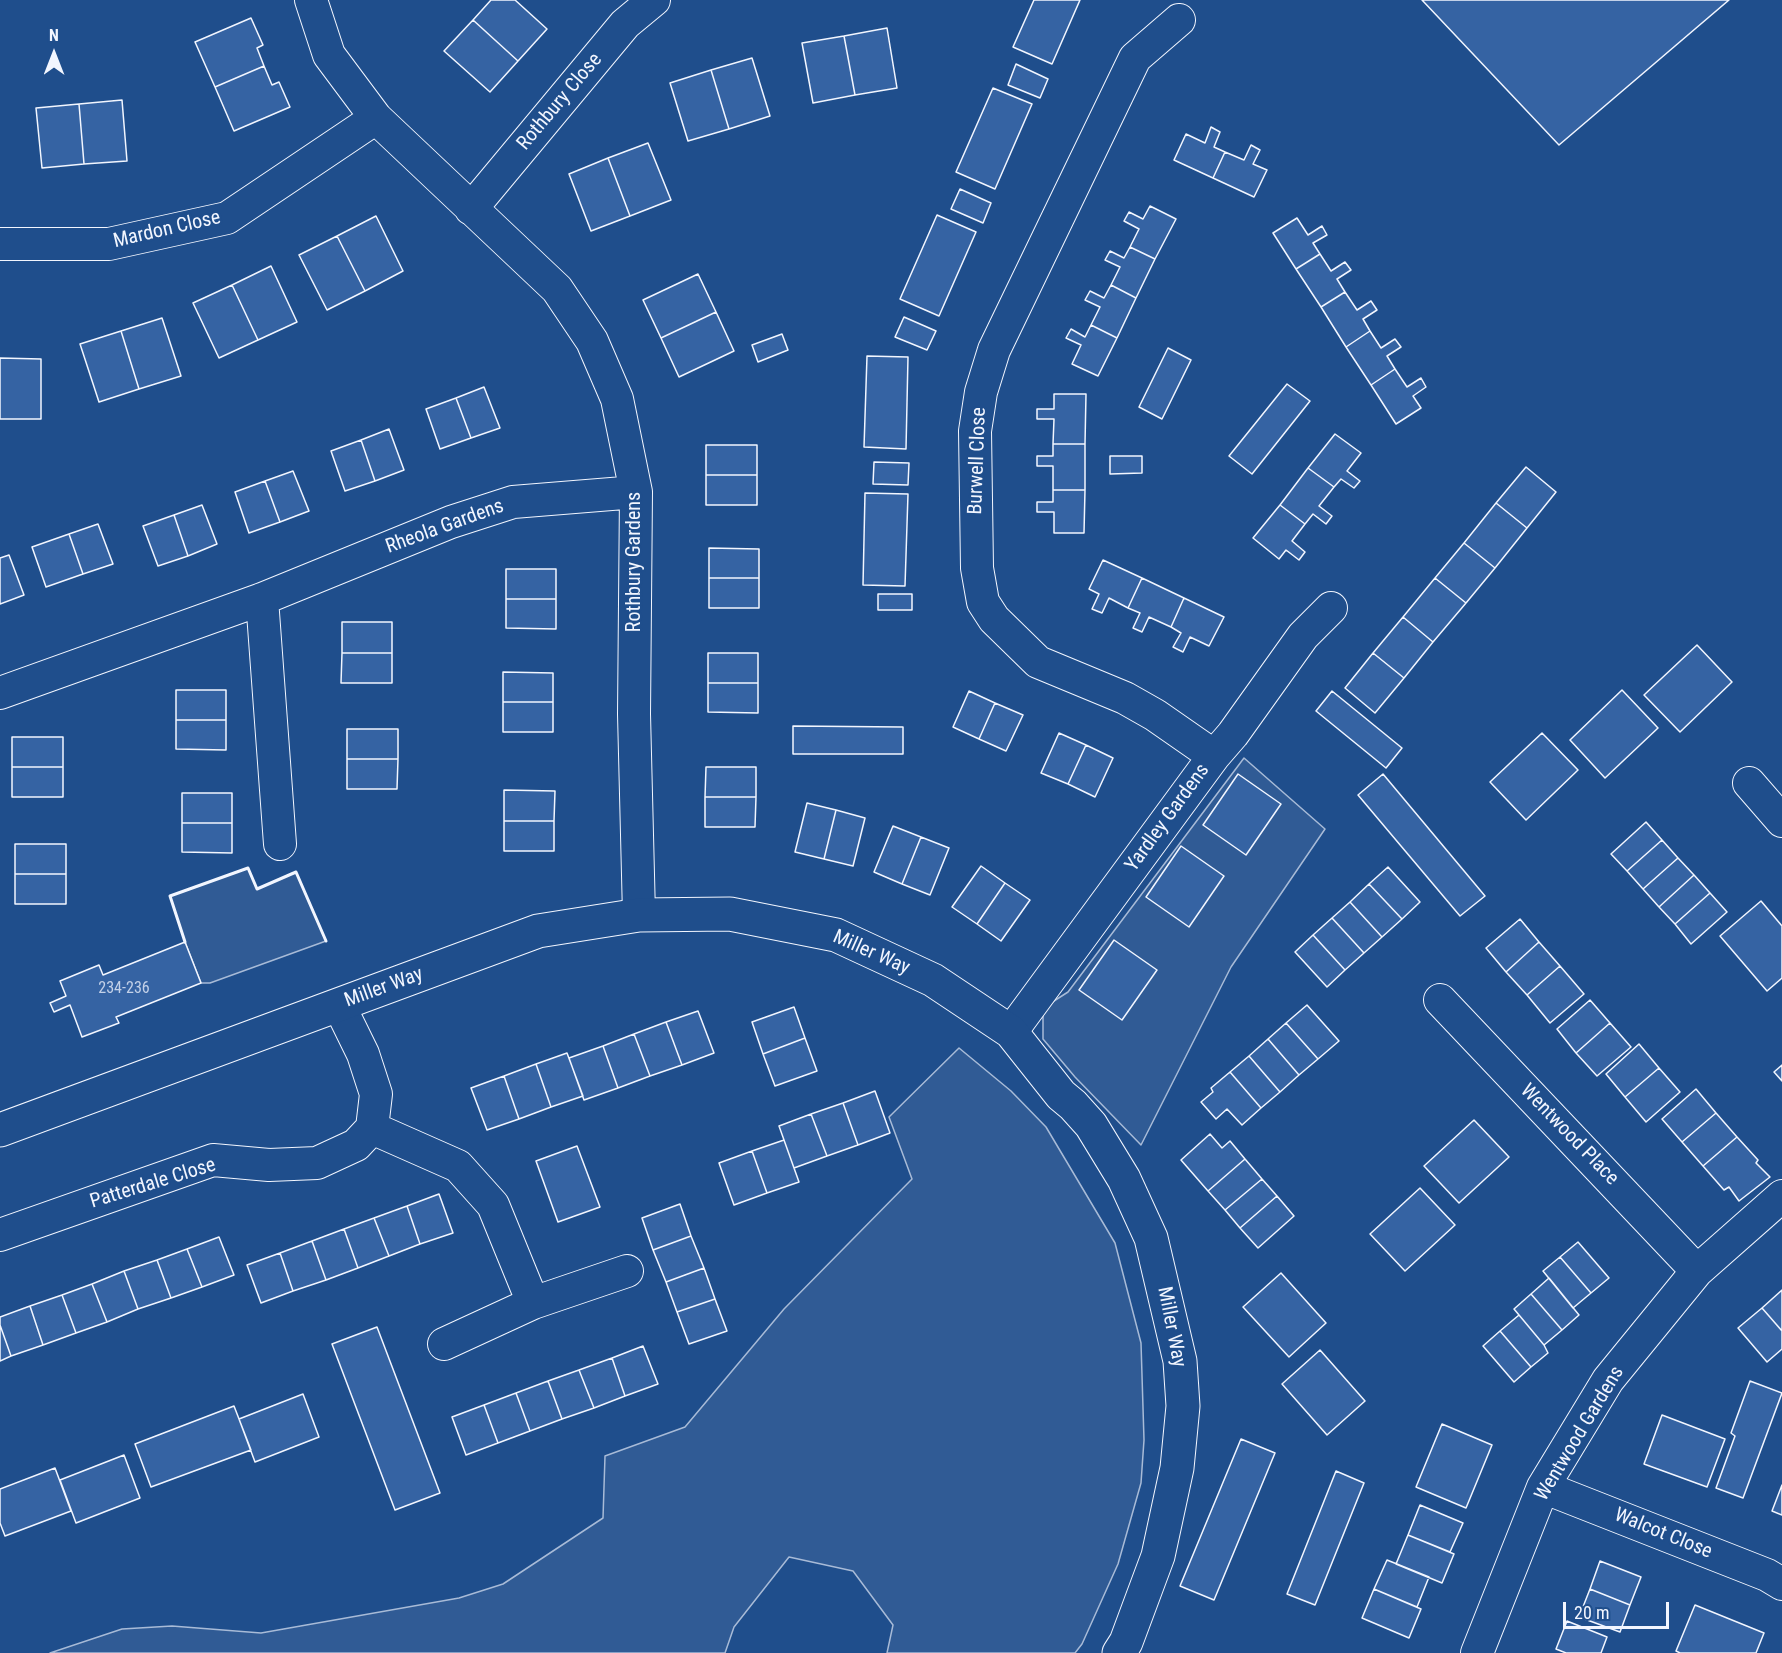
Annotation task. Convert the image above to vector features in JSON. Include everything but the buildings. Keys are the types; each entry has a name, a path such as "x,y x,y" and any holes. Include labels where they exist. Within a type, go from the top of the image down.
{"street":[{"name":"Rothbury Gardens","path":"311,0 330,55 376,118 557,289 592,341 617,399 636,492 634,714 639,915"},
{"name":"Rothbury Close","path":"471,209 625,24 654,0"},
{"name":"Burwell Close","path":"1179,20 1135,58 994,350 981,392 975,431 976,568 983,602 994,620 1038,662 1125,698 1155,715 1214,756"},
{"name":"Mardon Close","path":"0,244 109,244 227,218 376,118"},
{"name":"Rheola Gardens","path":"0,693 262,599 451,522 513,502 636,492"},
{"path":"262,599 280,844"},
{"name":"Yardley Gardens","path":"1011,1032 1214,756 1233,734 1303,636 1331,608"},
{"path":"1749,783 1782,820"},
{"name":"Miller Way","path":"0,1130 538,931 639,915 730,914 836,935 933,981 1011,1032 1061,1095 1091,1125 1124,1179 1151,1238 1180,1361 1183,1406 1177,1468 1158,1557 1126,1642 1119,1653"},
{"name":"Wentwood Place","path":"1440,1000 1697,1270"},
{"path":"339,1005 363,1054 376,1094 372,1128 458,1166 493,1205 534,1303"},
{"name":"Patterdale Close","path":"0,1235 213,1160 269,1165 317,1163 356,1145 372,1128"},
{"name":"Wentwood Gardens","path":"1477,1653 1543,1487 1608,1380 1697,1270 1782,1196"},
{"path":"444,1344 534,1303 627,1271"},
{"name":"Walcot Close","path":"1543,1487 1767,1575 1782,1584"}],"shaded area":[{"path":"1244,758 1325,829 1231,967 1141,1145 1075,1077 1043,1039 1043,1008 1068,992"},
{"path":"248,868 257,889 296,872 326,941 210,983 201,983 170,896"},
{"path":"959,1048 1011,1091 1046,1127 1115,1243 1141,1343 1144,1440 1141,1483 1118,1564 1082,1644 1075,1653 887,1653 893,1625 853,1571 789,1557 734,1627 725,1653 50,1653 122,1629 172,1626 261,1633 459,1598 503,1584 603,1518 605,1456 685,1427 784,1309 912,1179 889,1117"}],"wall":[{"path":"185,942 170,896 248,868 257,889 296,872 326,941"}]}
